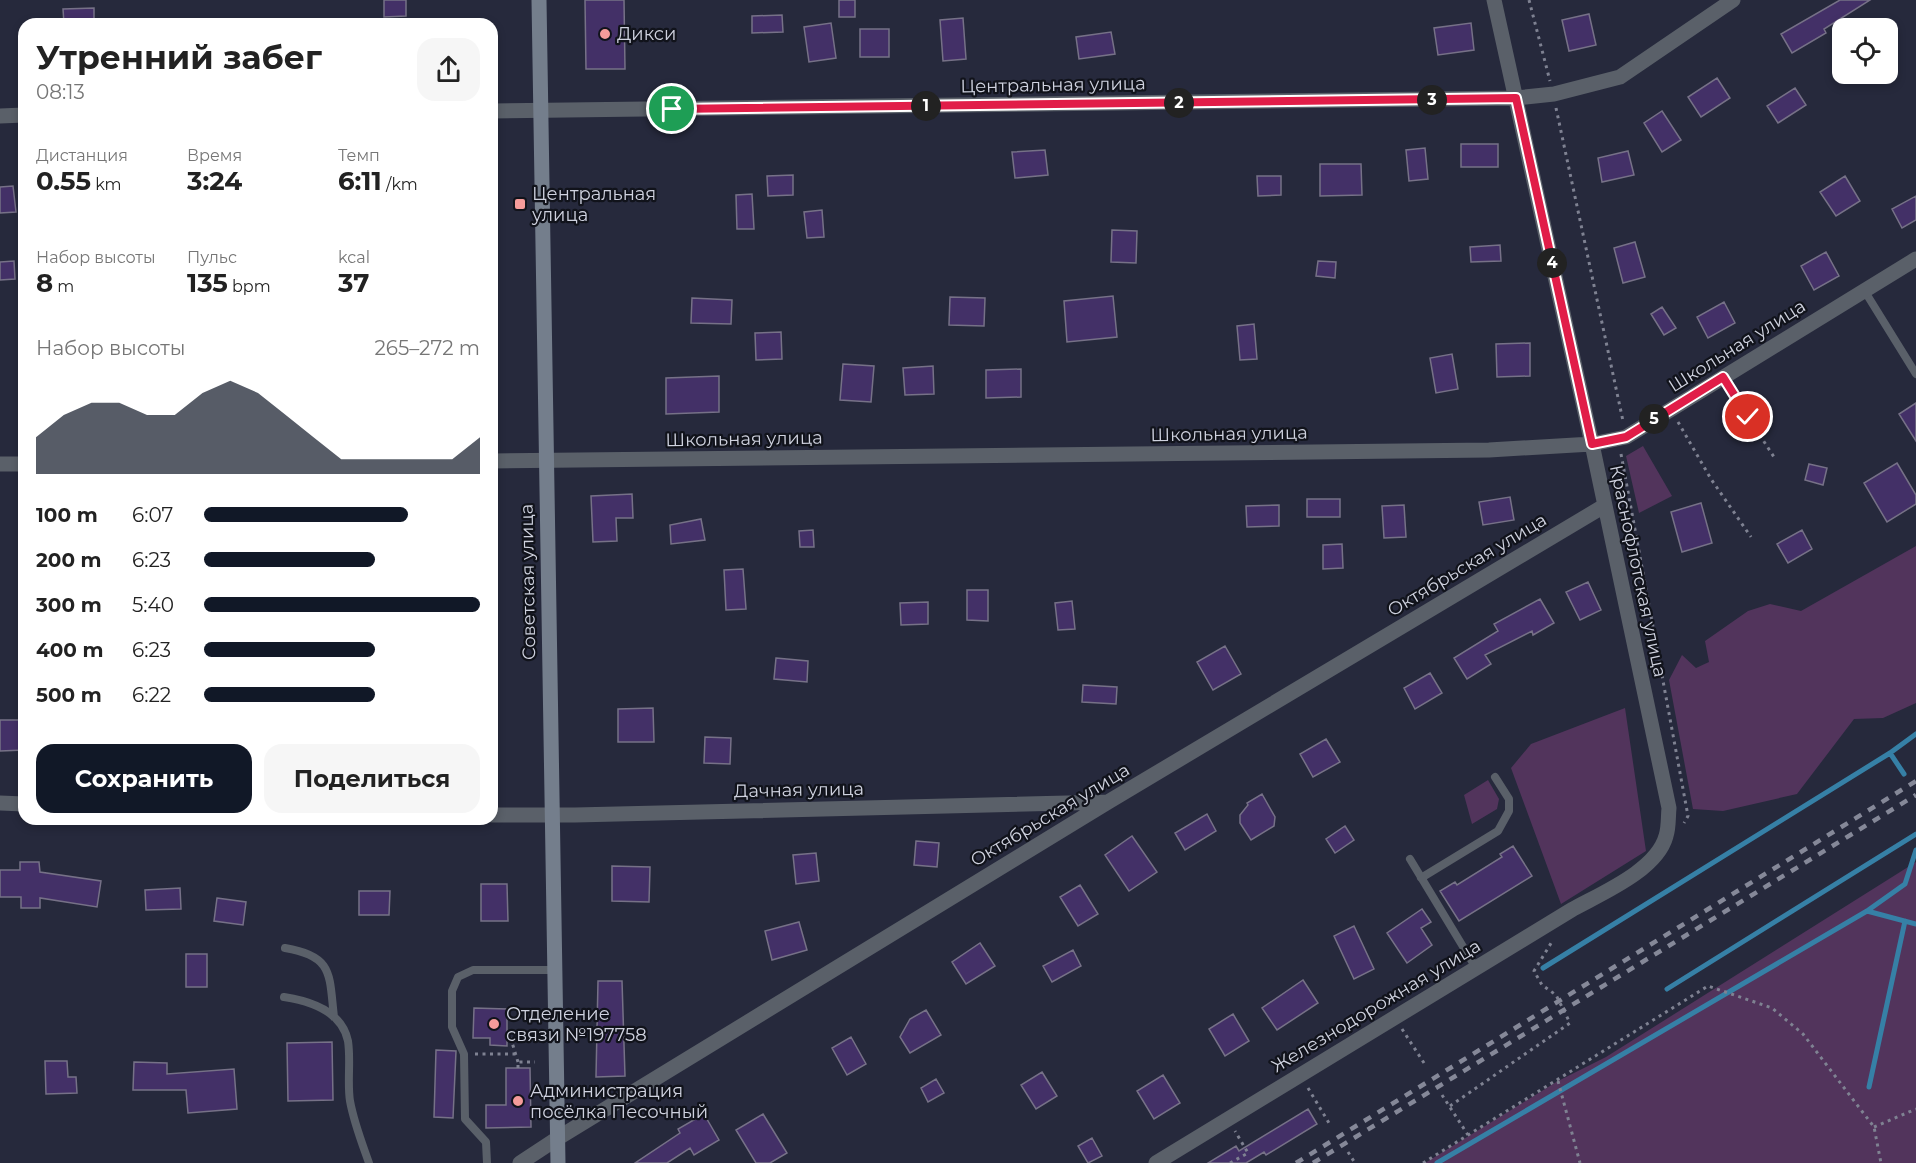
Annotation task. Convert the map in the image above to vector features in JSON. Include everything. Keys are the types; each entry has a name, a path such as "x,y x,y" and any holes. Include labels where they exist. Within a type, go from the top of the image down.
{"main road":[{"name":"Советская улица","path":"539,0 550,815 558,1163"}],"street":[{"name":"Краснофлотская улица","path":"1494,0 1669,808 1666,836 1654,859 1618,885"},
{"name":"Центральная улица","path":"498,111 1516,98 1554,94 1620,77 1733,0"},
{"path":"0,116 18,115"},
{"name":"Школьная улица","path":"498,461 1489,450 1592,444 1626,437 1916,259"},
{"path":"0,464 18,464"},
{"name":"Октябрьская улица","path":"519,1163 1108,802 1604,506"},
{"name":"Дачная улица","path":"498,814 550,815 1108,802"},
{"path":"0,803 18,804"},
{"name":"Железнодорожная улица","path":"1156,1163 1299,1074 1618,885"}],"lane":[{"path":"1864,290 1916,374"},
{"path":"1421,878 1498,831 1509,811 1509,799 1496,777"},
{"path":"1410,859 1476,968"},
{"path":"285,948 313,955 323,964 329,973 334,1017"},
{"path":"487,1163 486,1142 465,1119 464,1054 452,1027 452,991 458,977 472,970 555,970"},
{"path":"284,997 304,1000 320,1007 334,1017 343,1028 348,1042 350,1101 369,1163"}],"path":[{"path":"1723,377 1774,457"},
{"path":"1671,409 1712,479 1751,537"},
{"path":"1450,1106 1570,1023 1556,995 1542,985 1534,971 1556,936"},
{"path":"1423,1163 1708,986 1772,1008 1803,1034 1875,1127 1881,1163"},
{"path":"1395,1018 1424,1064"},
{"path":"518,1068 516,1054 509,1039 535,1039"},
{"path":"464,1054 516,1054"},
{"path":"518,1062 535,1062"},
{"path":"1299,1074 1329,1122"},
{"path":"1558,1081 1580,1163"},
{"path":"1442,1095 1468,1136"},
{"path":"1875,1127 1916,1109"},
{"path":"1227,1120 1248,1153 1230,1163"},
{"path":"1348,1152 1355,1163"}],"shaded area":[{"path":"1643,446 1672,496 1639,513 1626,456"},
{"path":"1916,546 1916,703 1883,718 1854,719 1797,794 1723,811 1693,809 1669,680 1682,655 1696,668 1709,662 1705,641 1748,611 1770,604 1801,611"},
{"path":"1625,708 1646,851 1561,904 1511,768 1531,744"},
{"path":"1488,780 1499,799 1497,809 1472,824 1464,795"},
{"path":"1916,862 1916,1163 1425,1163 1558,1081 1606,1057"}],"building":[{"path":"384,0 406,0 406,16 384,17"},
{"name":"Дикси","path":"585,0 624,0 625,69 586,69"},
{"path":"839,0 855,0 855,17 839,17"},
{"path":"1840,0 1870,0 1841,18 1832,18 1832,24 1824,29 1826,33 1792,53 1781,34"},
{"path":"94,8 94,18 64,18 63,9"},
{"path":"1589,14 1596,45 1569,51 1562,20"},
{"path":"782,15 783,32 752,33 752,16"},
{"path":"963,18 966,59 943,61 940,20"},
{"path":"831,23 836,58 809,62 804,27"},
{"path":"1471,23 1474,50 1438,55 1434,28"},
{"path":"860,29 889,29 889,57 860,57"},
{"path":"1111,32 1115,54 1079,59 1076,37"},
{"path":"1717,78 1730,98 1701,117 1688,97"},
{"path":"1795,88 1806,105 1778,123 1767,106"},
{"path":"1662,111 1681,140 1662,152 1644,123"},
{"path":"1461,144 1498,144 1498,167 1461,167"},
{"path":"1425,148 1428,179 1409,181 1406,150"},
{"path":"1045,150 1048,175 1015,178 1012,152"},
{"path":"1628,151 1634,175 1602,182 1598,158"},
{"path":"1320,164 1361,164 1362,195 1320,196"},
{"path":"793,175 793,195 768,196 767,176"},
{"path":"1257,176 1281,176 1281,195 1258,196"},
{"path":"1845,176 1860,201 1836,216 1820,192"},
{"path":"13,186 16,212 0,213 0,187"},
{"path":"752,194 754,229 737,229 736,195"},
{"path":"1916,196 1916,220 1902,228 1892,209"},
{"path":"822,210 824,237 807,238 804,212"},
{"path":"1112,230 1137,231 1136,263 1111,262"},
{"path":"1635,242 1645,277 1623,283 1614,248"},
{"path":"1500,245 1501,261 1471,262 1470,247"},
{"path":"1826,252 1839,276 1814,290 1801,266"},
{"path":"14,261 15,279 0,280 0,262"},
{"path":"1318,261 1336,262 1335,278 1316,276"},
{"path":"1113,296 1117,337 1067,342 1064,301"},
{"path":"950,297 985,298 984,326 949,325"},
{"path":"692,298 732,300 731,324 691,323"},
{"path":"1724,302 1735,323 1708,338 1697,317"},
{"path":"1662,307 1676,328 1664,335 1651,314"},
{"path":"1254,324 1257,359 1240,360 1237,326"},
{"path":"781,332 782,359 756,360 755,333"},
{"path":"1530,343 1530,376 1497,377 1496,344"},
{"path":"1452,354 1458,389 1436,393 1430,358"},
{"path":"843,364 874,366 871,402 840,400"},
{"path":"933,366 934,394 905,395 903,368"},
{"path":"1021,369 1021,397 986,398 986,370"},
{"path":"719,376 719,412 666,414 666,378"},
{"path":"1916,403 1916,441 1899,414"},
{"path":"1897,463 1916,495 1916,504 1887,522 1864,483"},
{"path":"1809,464 1827,468 1823,485 1805,480"},
{"path":"632,494 633,518 616,518 617,541 593,542 591,496"},
{"path":"1510,497 1514,520 1483,525 1479,502"},
{"path":"1307,499 1340,499 1340,517 1307,517"},
{"path":"1701,503 1712,543 1682,552 1671,512"},
{"path":"1279,505 1279,526 1247,527 1246,506"},
{"path":"1404,505 1406,537 1384,538 1382,506"},
{"path":"701,519 705,540 671,544 670,525"},
{"path":"813,530 814,547 800,547 799,531"},
{"path":"1802,530 1812,549 1788,563 1777,544"},
{"path":"1342,544 1343,568 1323,569 1323,545"},
{"path":"743,569 746,609 726,610 724,570"},
{"path":"1588,582 1601,610 1580,620 1566,592"},
{"path":"967,590 988,590 988,621 967,620"},
{"path":"1540,599 1554,623 1533,635 1532,631 1485,655 1491,664 1467,679 1454,658 1498,631 1494,624"},
{"path":"1072,601 1075,629 1058,630 1055,603"},
{"path":"928,602 928,624 901,625 900,603"},
{"path":"1225,646 1241,674 1213,690 1197,662"},
{"path":"776,658 808,661 807,682 774,679"},
{"path":"1430,673 1442,693 1415,709 1404,688"},
{"path":"1083,685 1117,687 1116,704 1082,702"},
{"path":"653,708 654,742 618,742 618,709"},
{"path":"0,720 18,720 18,750 0,751"},
{"path":"705,737 731,738 730,764 704,763"},
{"path":"1326,739 1340,762 1313,777 1300,754"},
{"path":"1262,794 1275,817 1274,826 1251,840 1240,823 1240,815 1248,805 1247,803"},
{"path":"1207,814 1216,831 1185,850 1175,833"},
{"path":"1345,826 1354,840 1335,853 1326,839"},
{"path":"1132,836 1157,872 1129,891 1105,855"},
{"path":"916,841 939,843 937,867 914,865"},
{"path":"1513,846 1532,876 1459,921 1440,891 1455,882 1457,885 1502,857 1500,854"},
{"path":"816,853 819,881 796,884 793,855"},
{"path":"20,862 39,862 40,872 101,881 97,907 40,898 40,908 21,908 21,897 0,897 0,870 20,870"},
{"path":"612,866 650,867 649,902 612,901"},
{"path":"481,884 507,884 508,921 481,921"},
{"path":"1080,885 1098,914 1078,926 1060,897"},
{"path":"180,888 181,909 146,910 145,890"},
{"path":"359,891 390,891 389,915 359,915"},
{"path":"217,898 246,902 243,925 214,921"},
{"path":"1422,909 1431,922 1421,928 1432,945 1407,963 1387,933"},
{"path":"799,922 807,950 772,960 765,931"},
{"path":"1354,926 1374,969 1354,979 1334,936"},
{"path":"980,943 995,966 966,984 952,962"},
{"path":"1073,950 1081,966 1052,982 1043,966"},
{"path":"186,954 207,954 207,987 186,987"},
{"path":"1303,980 1318,1003 1277,1030 1262,1008"},
{"path":"598,981 622,981 625,1076 596,1077"},
{"path":"474,1008 507,1009 507,1046 490,1045 490,1038 473,1038"},
{"path":"926,1010 941,1035 910,1053 900,1037 910,1019"},
{"path":"1233,1014 1249,1041 1225,1056 1209,1029"},
{"path":"851,1037 866,1064 847,1075 832,1048"},
{"path":"332,1042 333,1100 288,1101 287,1043"},
{"path":"436,1050 456,1051 453,1118 434,1117"},
{"path":"45,1061 67,1061 68,1077 76,1077 77,1093 46,1094"},
{"path":"134,1062 167,1063 167,1074 234,1069 237,1109 188,1113 186,1090 133,1090"},
{"name":"Администрация посёлка Песочный","path":"506,1068 530,1068 531,1127 486,1128 486,1105 506,1105"},
{"path":"1042,1072 1057,1096 1036,1109 1021,1085"},
{"path":"1163,1075 1180,1103 1154,1119 1137,1091"},
{"path":"936,1079 944,1093 928,1102 921,1088"},
{"path":"1308,1109 1317,1124 1266,1155 1264,1152 1246,1163 1208,1163 1236,1146 1239,1151"},
{"path":"704,1114 719,1140 694,1155 690,1148 667,1163 635,1163 680,1133 678,1129"},
{"path":"763,1114 787,1153 770,1163 756,1163 736,1130"},
{"path":"1092,1138 1102,1156 1088,1163 1078,1146"}],"waterway":[{"path":"1543,968 1890,753 1916,734"},
{"path":"1890,753 1904,774"},
{"path":"1667,989 1916,834"},
{"path":"1437,1163 1867,911 1905,884 1916,850"},
{"path":"1867,911 1916,924"},
{"path":"1869,1087 1905,921"}],"railway":[{"path":"1296,1163 1916,781"},
{"path":"1313,1163 1916,795"}],"place":[{"name":"Дикси","path":"605,34"},
{"name":"Центральная улица","path":"520,204"},
{"name":"Отделение связи №197758","path":"494,1024"},
{"name":"Администрация посёлка Песочный","path":"518,1101"}],"route":[{"path":"672,109 1516,98 1592,444 1626,437 1723,377 1748,417"}]}
